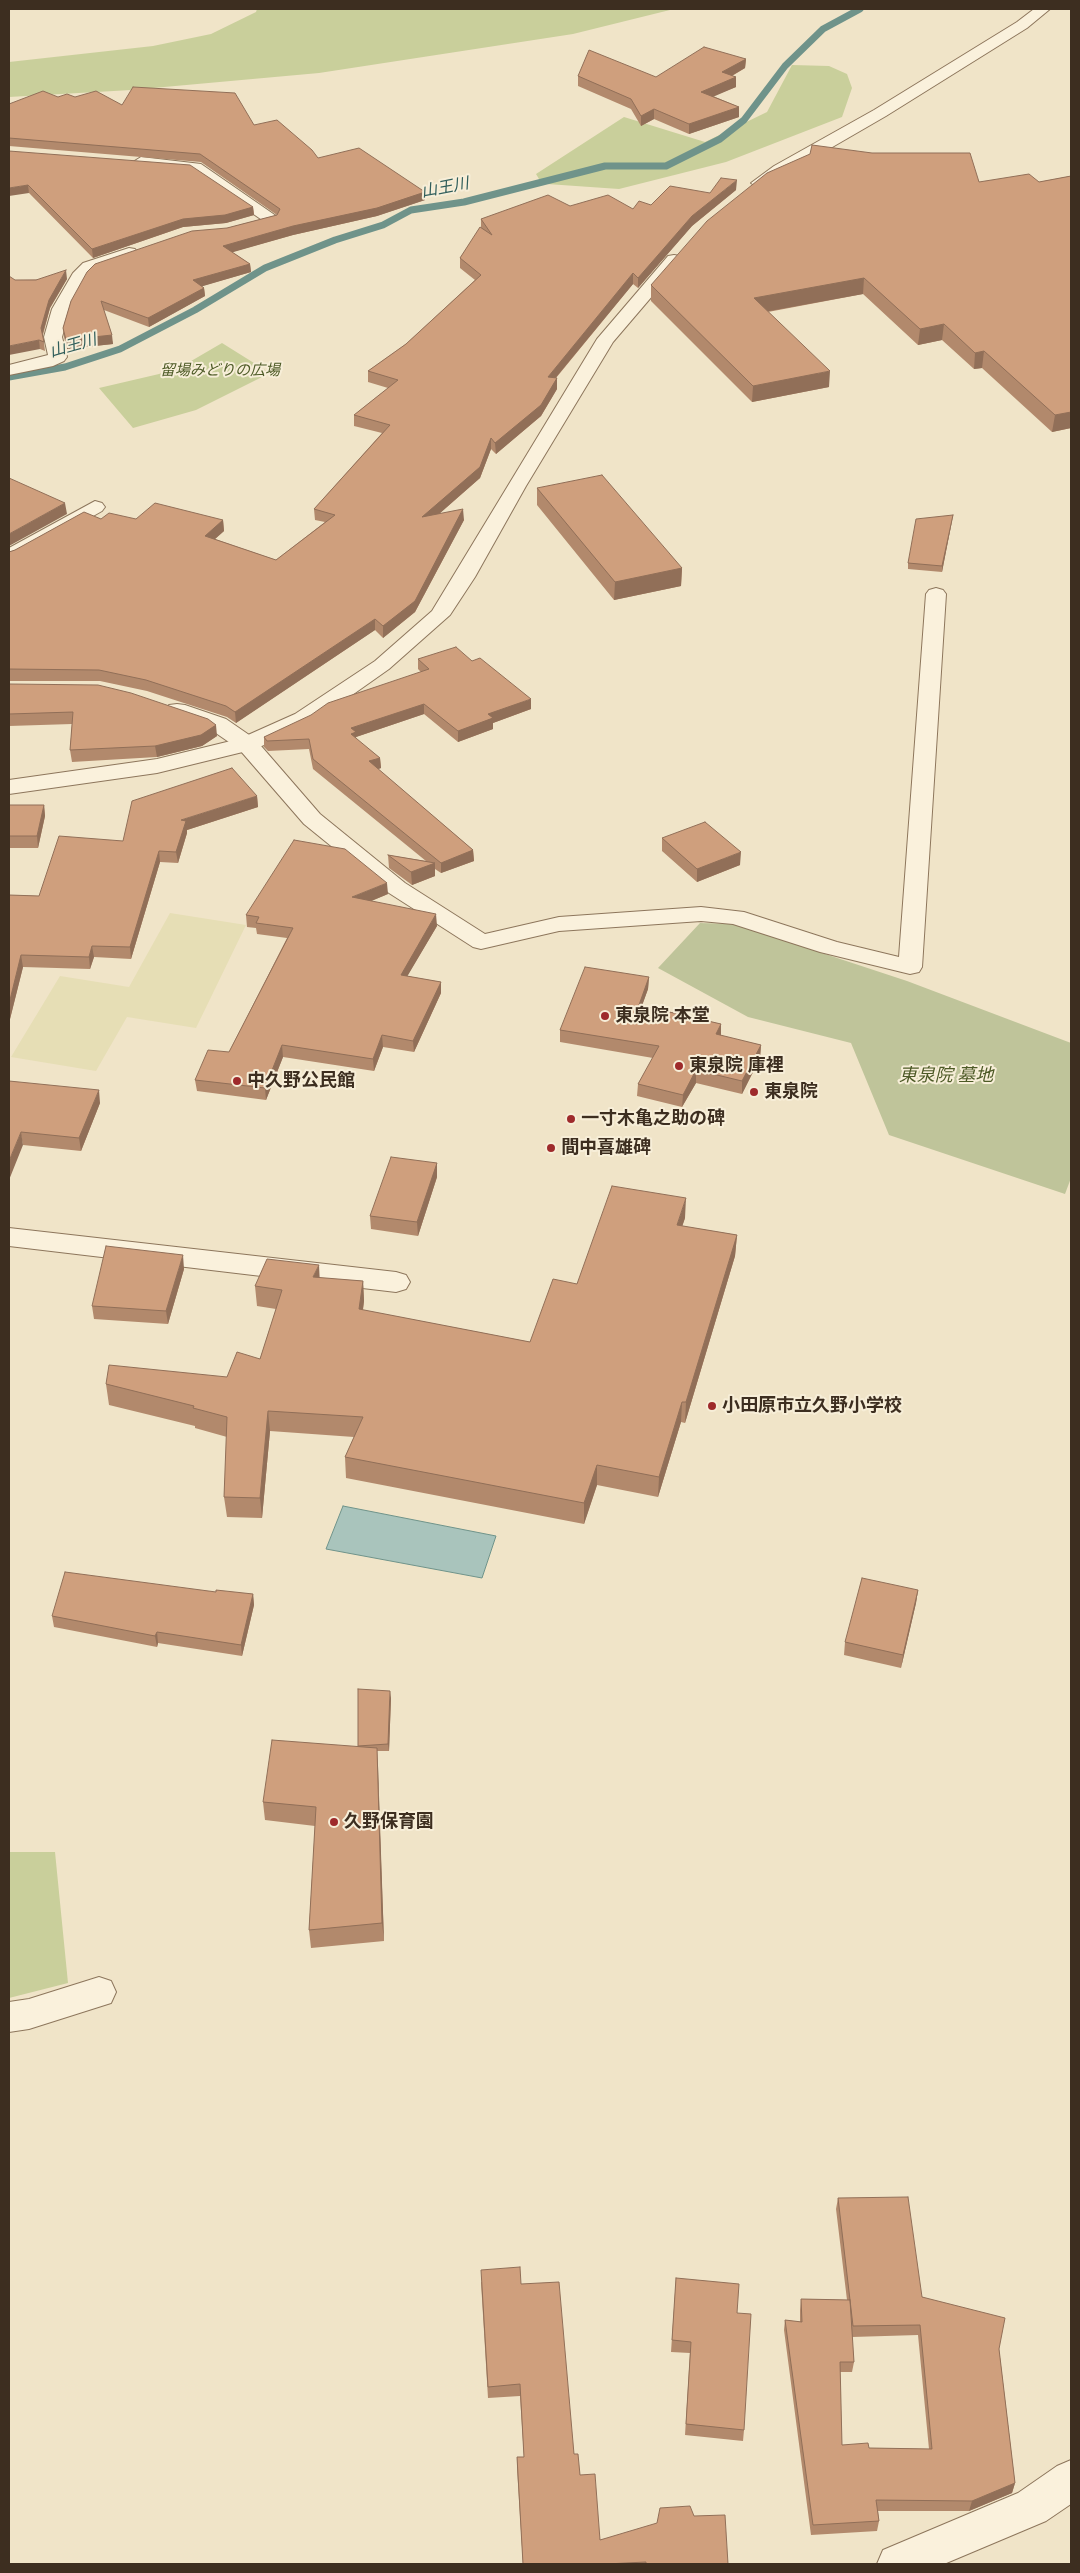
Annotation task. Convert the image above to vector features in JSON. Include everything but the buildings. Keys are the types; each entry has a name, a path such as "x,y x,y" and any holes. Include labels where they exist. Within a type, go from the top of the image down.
{"street":[{"path":"747,192 780,169 880,114 1022,25 1043,9"},
{"path":"124,160 195,167 271,218 245,225"},
{"path":"9,786 157,766 247,744 303,719 382,665 440,615 465,577 516,486 606,339 688,244"},
{"path":"9,370 47,362 58,357 53,337 60,309 79,277 89,267 146,248"},
{"path":"9,556 95,507"},
{"path":"156,703 218,724 247,744 312,819 398,888 441,918 481,942 558,924 701,914 736,916 828,947 910,967 936,594"},
{"path":"9,1237 396,1282"},
{"path":"9,2017 29,2014 99,1992"},
{"path":"897,2564 1032,2507 1071,2480"}],"shaded area":[{"path":"170,913 246,925 196,1028 127,1017 96,1071 11,1057 60,976 129,987"}],"green space":[{"path":"257,9 674,9 573,34 319,73 131,90 9,97 9,62 153,46 211,34 256,12"},
{"path":"792,65 829,66 847,74 852,88 842,117 726,162 619,189 547,184 539,179 536,174 624,117 705,142 767,112"},
{"name":"留場みどりの広場","path":"222,343 270,373 196,410 133,428 99,388 159,374 186,364"},
{"name":"東泉院 墓地","path":"700,923 734,924 907,981 1071,1043 1071,1178 1065,1194 889,1135 851,1043 748,1017 658,968"},
{"path":"9,1852 55,1852 68,1983 9,1998"}],"water":[{"path":"343,1506 496,1536 482,1578 326,1549"}],"waterway":[{"name":"山王川","path":"9,377 65,367 120,349 195,310 265,268 335,240 383,225 411,210 464,202 605,166 666,166 720,139 744,120 785,66 823,29 860,9"}],"place":[{"name":"東泉院 本堂","path":"605,1016"},
{"name":"東泉院 庫裡","path":"679,1066"},
{"name":"中久野公民館","path":"237,1081"},
{"name":"東泉院","path":"754,1092"},
{"name":"一寸木亀之助の碑","path":"571,1119"},
{"name":"間中喜雄碑","path":"551,1148"},
{"name":"小田原市立久野小学校","path":"712,1406"},
{"name":"久野保育園","path":"334,1822"}]}
